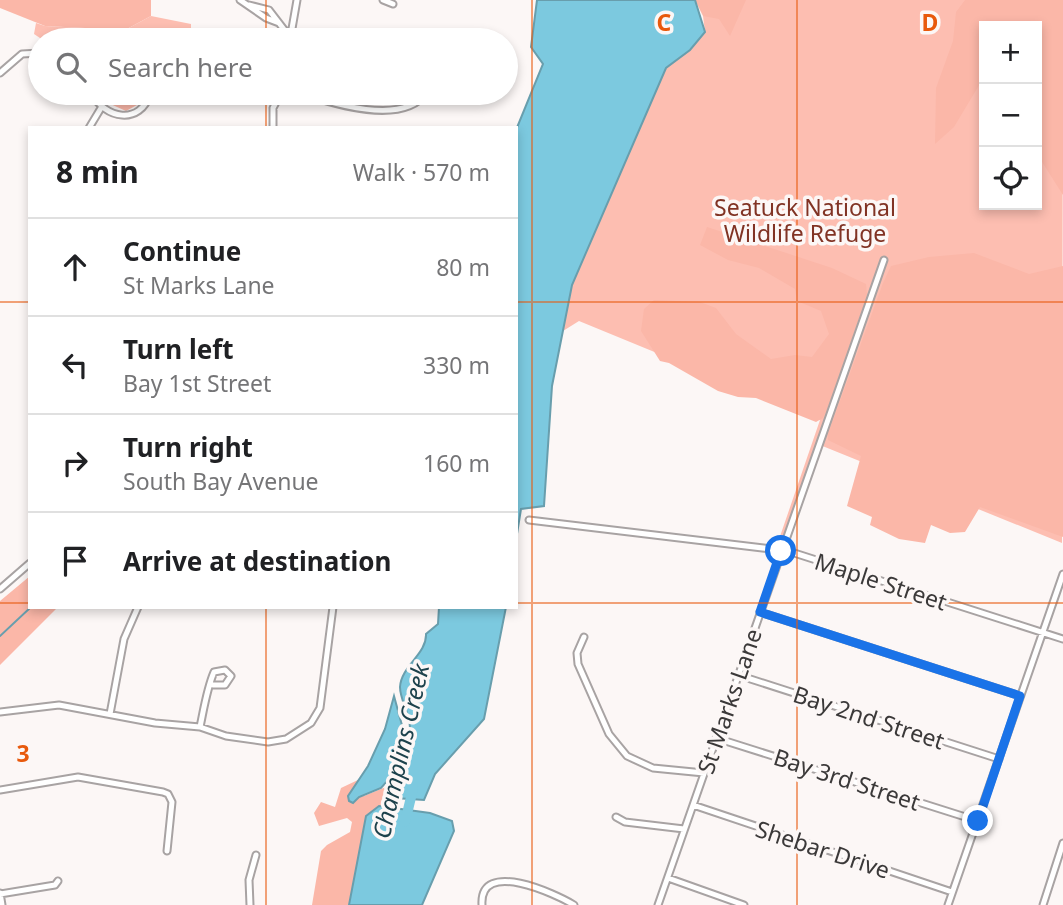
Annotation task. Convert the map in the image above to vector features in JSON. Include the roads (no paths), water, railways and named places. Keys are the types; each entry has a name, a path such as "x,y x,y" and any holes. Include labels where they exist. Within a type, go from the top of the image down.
{"street":[{"path":"240,0 269,10 284,28"},
{"path":"292,28 297,0"},
{"path":"383,0 393,4"},
{"path":"0,73 22,54 28,54"},
{"path":"99,105 109,113 129,116 145,105"},
{"path":"273,126 275,105"},
{"path":"344,105 376,110 414,105"},
{"path":"90,126 101,108"},
{"name":"St Marks Lane","path":"659,905 884,260"},
{"name":"Maple Street","path":"529,520 781,551 1063,639"},
{"path":"1,587 28,565"},
{"path":"948,905 1063,574"},
{"path":"110,714 124,639 137,609"},
{"path":"0,712 46,704 155,723 200,727 226,736 268,742 286,739 305,727 320,708 324,694 333,609"},
{"path":"760,612 1020,696"},
{"path":"584,637 577,653 578,664 616,745 641,764 704,773"},
{"name":"Bay 2nd Street","path":"738,675 999,759"},
{"path":"200,727 207,693 213,685"},
{"name":"Bay 3rd Street","path":"716,738 978,821"},
{"path":"0,790 78,777 168,794 172,802 167,851"},
{"name":"Shebar Drive","path":"693,805 952,892"},
{"path":"616,817 625,822 684,829"},
{"path":"1043,905 1063,843"},
{"path":"250,905 249,880 256,855"},
{"path":"668,878 744,905"},
{"path":"2,905 0,894 55,885 58,881"},
{"path":"482,905 486,891 493,884 507,881 552,892 574,905"}],"water":[{"path":"537,0 695,0 705,32 690,50 666,68 572,285 552,386 544,506 521,509 518,528 518,126 543,64 531,47"},
{"path":"439,609 506,609 484,719 435,774 424,800 395,798 394,789 410,730 400,692 401,680 422,648 426,634 438,624"},
{"path":"394,696 403,729 390,778 381,788 359,797 353,803 348,796 368,766 385,729"},
{"path":"379,806 430,813 452,821 454,831 422,905 349,905 366,816"}],"waterway":[{"path":"0,636 29,609"},
{"name":"Champlins Creek","path":"405,822 413,789"}],"park label":[{"name":"Seatuck National Wildlife Refuge","path":"805,220"}]}
